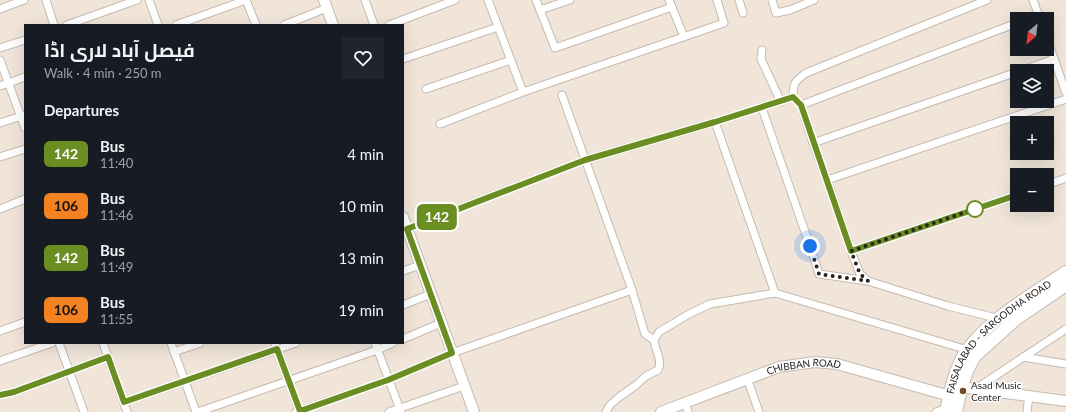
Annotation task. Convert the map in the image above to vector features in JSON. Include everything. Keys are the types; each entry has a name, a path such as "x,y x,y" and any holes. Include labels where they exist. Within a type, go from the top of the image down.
{"main road":[{"name":"FAISALABAD - SARGODHA ROAD","path":"946,411 955,374 968,350 999,319 1028,297 1066,272"},
{"name":"FAISALABAD - SARGODHA ROAD","path":"946,411 961,386 971,362 976,355 1012,323 1066,285"}],"street":[{"path":"0,9 24,0"},
{"path":"46,0 54,24"},
{"path":"70,24 137,0"},
{"path":"149,0 158,24"},
{"path":"179,24 246,0 256,24"},
{"path":"365,0 374,24"},
{"path":"392,24 455,0"},
{"path":"488,0 523,92"},
{"path":"536,0 555,48 670,3 684,37"},
{"path":"540,10 570,0"},
{"path":"440,124 523,92 724,23 717,0"},
{"path":"739,0 743,13"},
{"path":"772,0 776,13 790,10 814,0"},
{"path":"868,281 860,274 851,251 801,105 793,97 793,85 806,73 988,0"},
{"path":"1033,0 1037,12"},
{"path":"286,24 326,4 333,24"},
{"path":"801,105 1010,26"},
{"path":"404,59 498,27"},
{"path":"0,48 24,40"},
{"path":"762,50 761,59 781,102"},
{"path":"1053,56 1066,93"},
{"path":"1040,64 1054,59"},
{"path":"0,60 23,116 0,123"},
{"path":"426,89 511,60"},
{"path":"813,142 1010,75"},
{"path":"0,86 24,77"},
{"path":"562,95 632,290 646,334 654,340"},
{"path":"474,412 431,294 405,230 585,160 762,108 793,97"},
{"path":"827,180 1066,99"},
{"path":"762,108 819,274 868,281 948,306 1012,323"},
{"path":"715,122 775,292"},
{"path":"0,157 24,149"},
{"path":"1054,182 1066,178"},
{"path":"851,251 1010,197"},
{"path":"0,209 24,199"},
{"path":"404,271 420,265"},
{"path":"276,346 299,412 388,380 452,353 632,290"},
{"path":"606,412 610,405 619,397 646,376 658,370 660,360 654,340 659,332 689,314 710,304 775,292 968,350"},
{"path":"404,305 431,294"},
{"path":"0,331 24,322"},
{"path":"404,339 441,322"},
{"path":"978,388 1023,357 1065,331"},
{"path":"0,361 49,344"},
{"path":"59,344 84,412"},
{"path":"103,344 128,412"},
{"path":"171,344 197,412 289,380 376,346 387,344"},
{"path":"174,352 197,344"},
{"path":"124,402 185,381 276,346 289,344"},
{"path":"376,346 401,410"},
{"path":"0,395 14,392 108,357"},
{"path":"1023,357 1066,364"},
{"name":"CHIBBAN ROAD","path":"661,412 779,366 815,362 837,364 950,396"},
{"path":"747,378 760,412"},
{"path":"389,412 401,410 464,386"},
{"path":"961,386 1066,401"},
{"path":"1027,412 1029,396"},
{"path":"685,402 688,412"}],"bus line":[{"name":"142","path":"0,395 14,392 108,357 124,402 277,349 300,411 388,380 452,353 407,229 585,160 715,122 793,97 801,105 851,251 1010,197"}],"place":[{"name":"Asad Music Center","path":"963,391"}],"route":[{"path":"810,246 819,274 868,281 860,274 851,251 975,209"}]}
